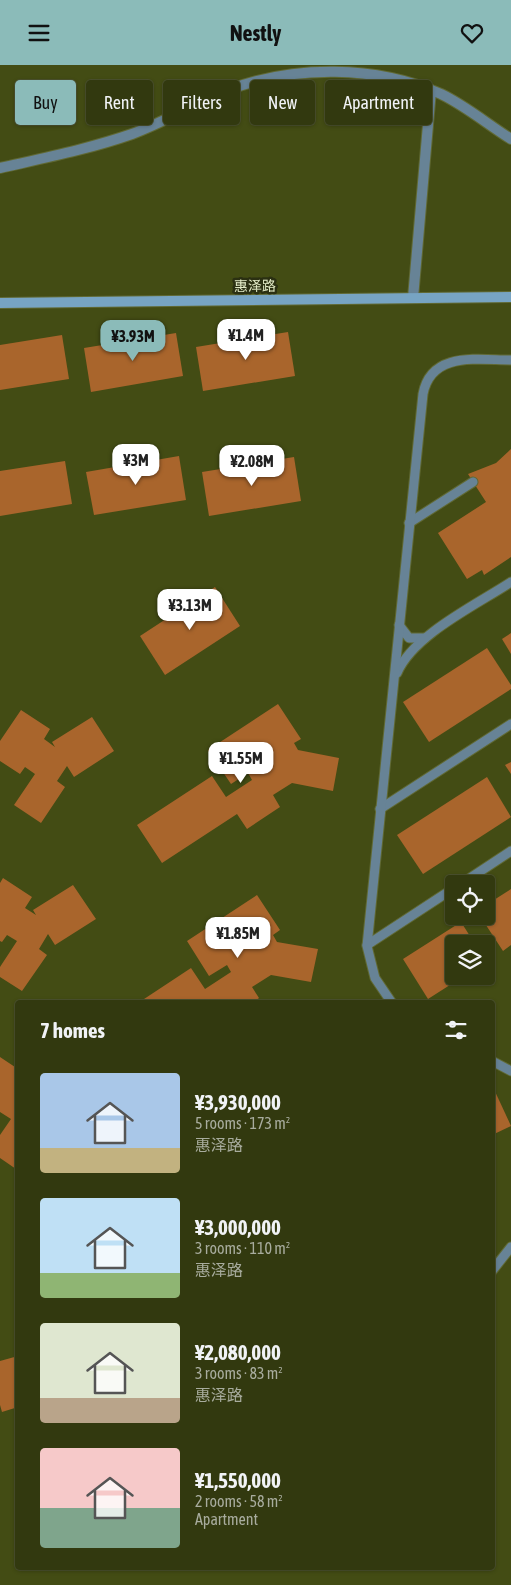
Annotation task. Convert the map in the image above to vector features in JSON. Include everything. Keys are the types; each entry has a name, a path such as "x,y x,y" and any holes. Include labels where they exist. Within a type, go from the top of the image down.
{"street":[{"path":"0,167 116,139 167,119 227,90 254,80 311,70 366,72 401,80"},
{"path":"432,90 463,106 511,139"},
{"path":"413,298 428,125"},
{"name":"惠泽路","path":"0,303 511,297"}],"lane":[{"path":"390,1000 375,978 369,963 367,945 423,394 428,377 441,365 450,361 511,360"},
{"path":"409,523 473,482"},
{"path":"393,685 404,659 425,638 511,582"},
{"path":"399,624 401,630 410,637 425,638"},
{"path":"380,809 511,724"},
{"path":"475,875 511,851"},
{"path":"367,945 445,895"},
{"path":"495,1063 511,1071"},
{"path":"495,1267 511,1247"}],"building":[{"path":"288,332 295,376 203,391 196,347"},
{"path":"176,333 183,376 91,392 84,348"},
{"path":"62,335 69,379 0,390 0,345"},
{"path":"511,449 511,557 484,575 482,570 467,579 438,533 486,502 468,474 496,463"},
{"path":"179,456 186,500 94,515 86,472"},
{"path":"294,457 301,501 209,516 202,472"},
{"path":"65,461 72,504 0,516 0,471"},
{"path":"215,587 240,626 165,675 140,636"},
{"path":"511,633 511,654 502,639"},
{"path":"487,648 511,685 511,689 429,742 403,702"},
{"path":"278,704 301,739 294,743 298,750 339,758 333,791 292,783 273,795 280,807 247,829 237,814 162,863 137,825 212,776 226,797 252,780 248,773 231,784 208,750"},
{"path":"21,710 50,729 44,739 55,747 52,742 92,717 114,751 74,777 67,766 57,781 65,787 41,823 14,805 35,774 25,767 20,774 0,761 0,741"},
{"path":"511,762 511,774 505,765"},
{"path":"487,777 511,817 423,874 397,835"},
{"path":"3,878 32,897 25,908 36,915 33,910 73,885 96,919 55,945 48,934 39,949 47,955 22,991 0,977 0,967 17,941 7,935 2,942 0,941 0,883"},
{"path":"511,889 511,945 503,951 495,939 495,935 492,935 486,925 495,925 495,899"},
{"path":"257,895 280,930 273,935 277,942 318,949 311,982 271,975 252,987 259,998 257,1000 143,1000 191,968 205,989 231,972 227,965 209,976 187,941"},
{"path":"456,925 463,925 469,935 445,935 445,985 450,985 428,999 403,959"},
{"path":"0,1057 15,1067 15,1168 0,1158 0,1135 11,1119 0,1112"},
{"path":"495,1091 511,1126 495,1134"},
{"path":"15,1357 15,1408 2,1412 0,1405 0,1361"}]}
